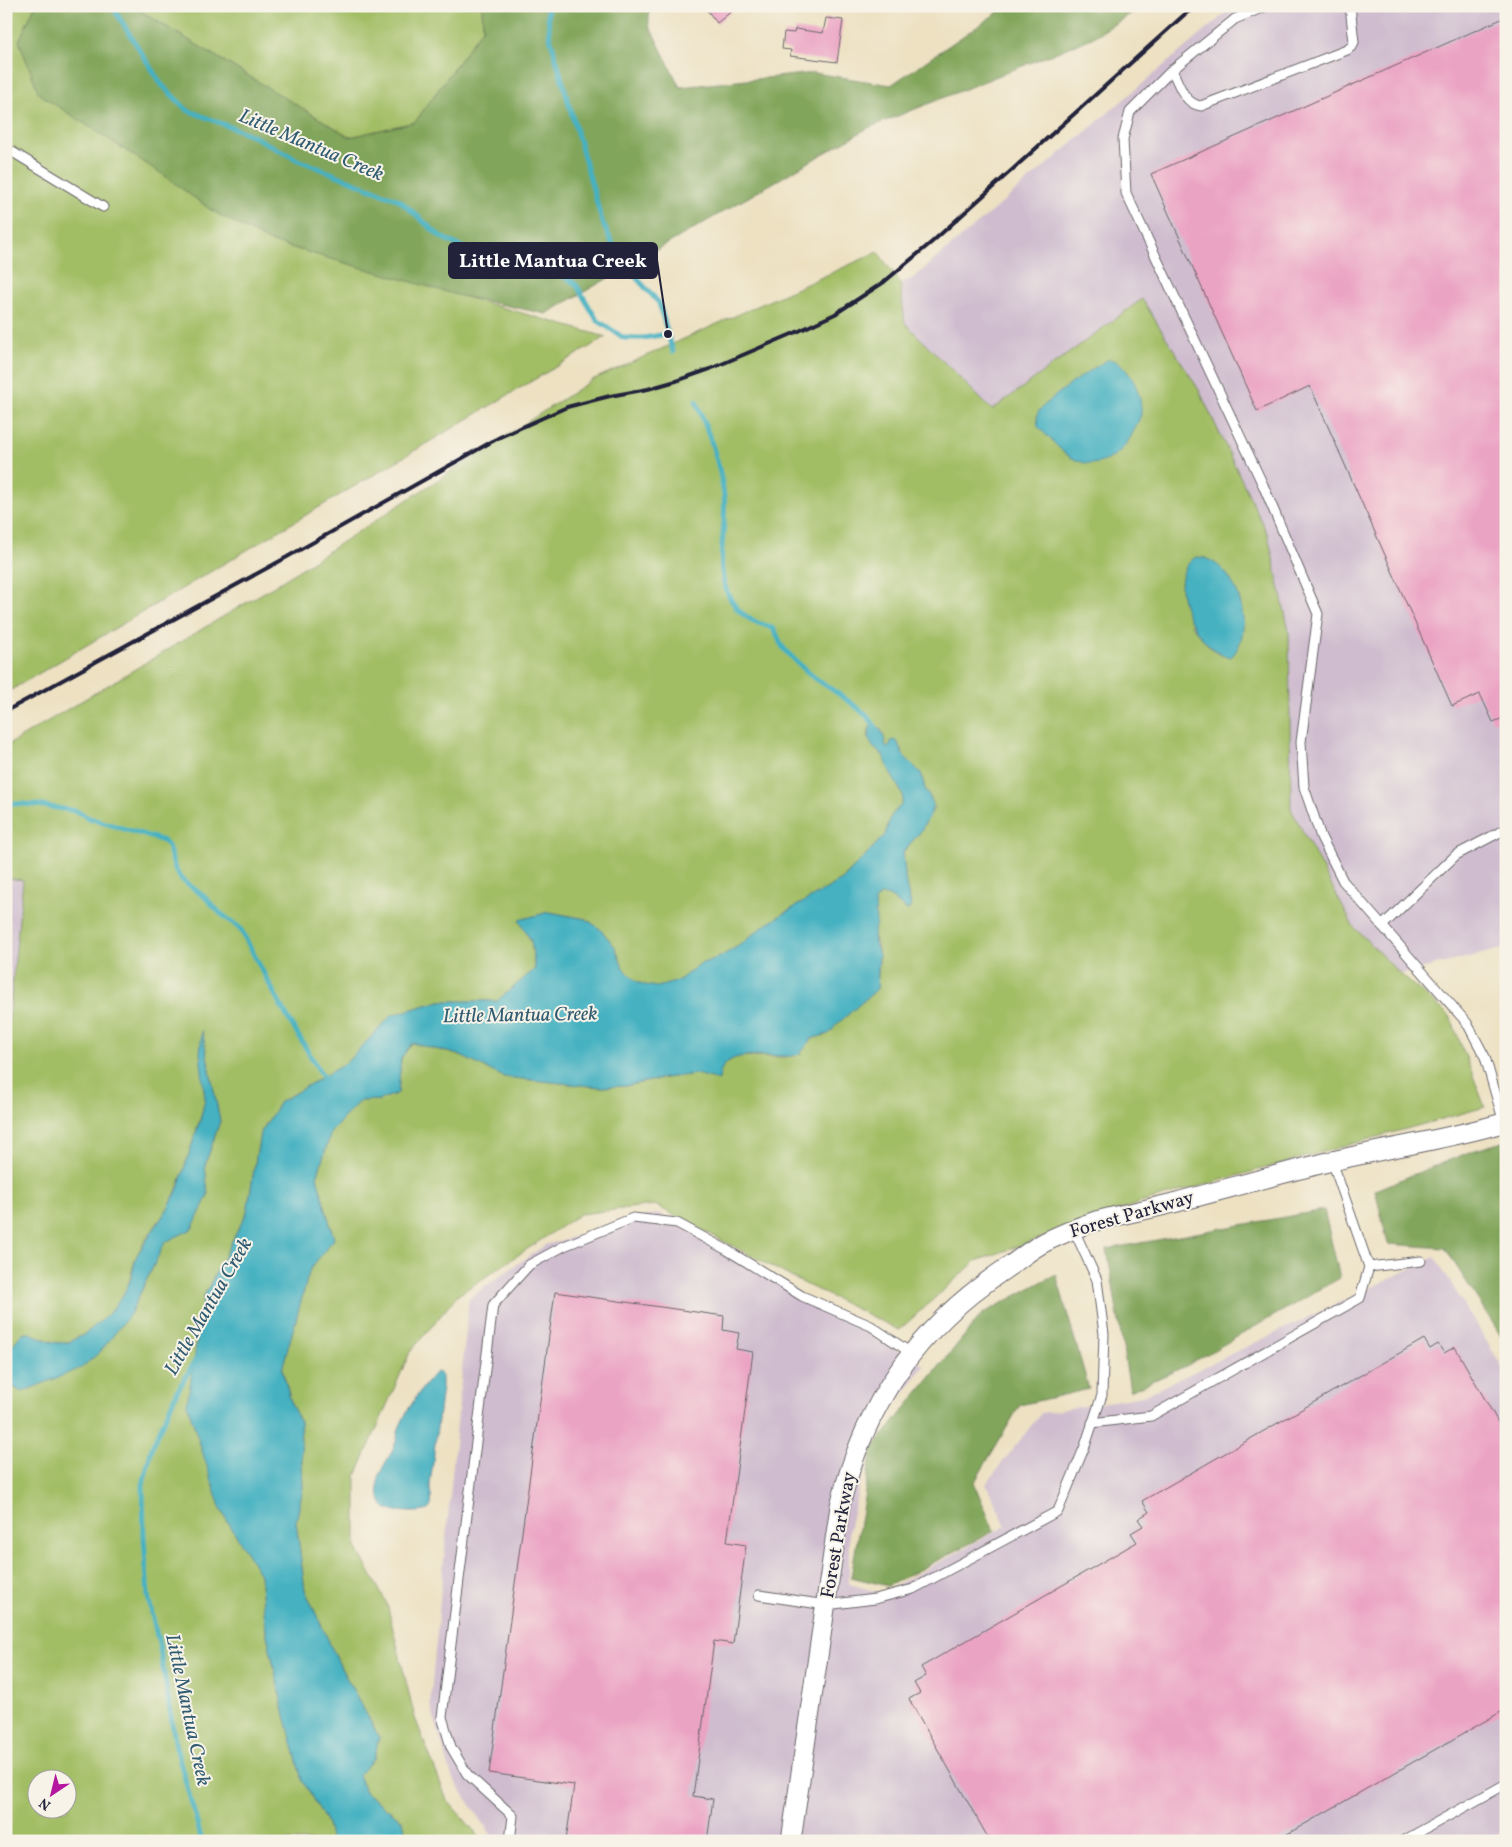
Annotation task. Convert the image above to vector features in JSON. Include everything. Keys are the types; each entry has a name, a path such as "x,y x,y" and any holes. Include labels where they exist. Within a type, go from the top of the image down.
{"street":[{"name":"Forest Parkway","path":"791,1841 840,1506 847,1477 858,1446 876,1406 911,1353 949,1312 990,1279 1045,1242 1095,1222 1332,1161 1440,1139 1505,1122"}],"lane":[{"path":"1266,6 1235,19 1172,70 1130,112 1123,139 1126,193 1263,486 1318,614 1301,742 1304,787 1321,836 1343,881 1467,1023 1485,1057 1505,1122"},
{"path":"1172,70 1187,100 1194,105 1201,106 1347,50 1354,42 1353,7"},
{"path":"6,148 103,207"},
{"path":"1382,926 1456,855 1504,830 1506,834"},
{"path":"1092,1423 1151,1416 1360,1298 1369,1267 1332,1161"},
{"path":"510,1841 514,1816 467,1774 451,1747 442,1718 493,1305 529,1265 564,1246 633,1218 677,1223 727,1250 802,1296 871,1326 911,1353"},
{"path":"759,1595 826,1605 875,1599 913,1590 1058,1511 1102,1395 1104,1334 1097,1280 1074,1230"},
{"path":"1369,1267 1421,1261"},
{"path":"1403,1841 1506,1784"}],"shaded area":[{"path":"1234,6 1506,6 1506,948 1400,974 1353,926 1291,808 1289,631 1268,535 1199,390 1142,299 992,410 905,323 901,283 912,279"},
{"path":"6,878 23,880 6,1048"},
{"path":"658,1213 924,1366 871,1436 849,1530 849,1584 882,1593 1006,1526 986,1484 1041,1413 1143,1396 1435,1257 1506,1373 1506,1829 1490,1841 491,1841 492,1836 452,1777 430,1704 469,1298 545,1245"}],"green space":[{"path":"6,6 35,6 19,41 165,176 211,210 269,241 606,337 6,693"},
{"path":"35,6 132,6 350,137 415,122 483,28 482,6 649,6 649,25 680,87 814,73 891,85 1007,6 1143,6 1092,38 868,128 546,314 457,295 269,241 211,210 165,176 39,94 19,41"},
{"path":"132,6 482,6 483,28 415,122 350,137"},
{"path":"878,252 900,283 905,323 992,410 1142,299 1199,390 1268,535 1289,631 1291,809 1353,926 1400,974 1450,1016 1485,1107 1143,1202 976,1261 899,1330 793,1278 655,1205 580,1214 458,1295 410,1352 356,1476 356,1547 387,1604 415,1718 447,1800 483,1841 407,1841 403,1821 365,1792 358,1775 374,1758 379,1737 341,1668 305,1590 296,1522 303,1488 300,1421 292,1406 282,1369 310,1269 334,1239 317,1177 331,1132 359,1101 379,1100 398,1093 401,1058 412,1043 459,1055 504,1077 600,1087 626,1086 696,1074 719,1079 720,1071 724,1065 736,1056 785,1057 807,1044 811,1039 828,1034 877,989 879,960 877,944 873,937 875,901 880,895 888,896 909,910 911,906 906,885 903,852 920,832 934,808 925,789 921,773 903,755 897,741 891,742 889,747 886,747 881,730 873,724 868,735 877,751 883,755 903,795 902,804 891,816 885,835 842,880 786,912 720,957 700,964 678,981 657,988 637,982 623,968 615,947 600,929 586,919 549,912 520,920 531,941 535,970 498,1001 440,1001 392,1015 346,1063 280,1102 260,1134 247,1212 204,1296 221,1510 260,1575 266,1630 282,1704 302,1779 326,1821 331,1841 6,1841 6,1378 11,1386 130,1314 165,1242 192,1229 208,1195 205,1165 220,1121 202,1032 205,1089 202,1112 177,1189 169,1206 141,1247 125,1292 106,1317 89,1331 71,1341 64,1343 52,1342 35,1335 23,1333 6,1355 6,1048 23,880 6,878 6,746 276,585 592,380","holes":["1204,557 1223,570 1222,656 1210,647 1191,625"]},
{"path":"1506,1141 1506,1344 1445,1248 1388,1244 1375,1190 1472,1151"},
{"path":"1324,1210 1340,1278 1188,1365 1130,1391 1107,1249"},
{"path":"1056,1274 1089,1389 1020,1405 974,1483 994,1531 888,1586 851,1577 872,1449 982,1314"}],"water":[{"path":"1109,359 1120,364 1132,378 1140,398 1141,414 1131,437 1118,453 1102,462 1092,464 1082,462 1063,452 1038,427 1037,415 1047,402 1057,394 1081,376"},
{"path":"1196,557 1210,560 1222,569 1232,582 1239,597 1243,613 1243,630 1239,645 1231,657 1218,652 1206,642 1195,629 1187,613 1182,597 1181,581 1186,567"},
{"path":"873,724 881,730 886,747 889,747 892,740 897,741 903,755 921,773 925,789 933,803 931,813 920,832 903,852 906,885 911,906 908,910 891,897 884,895 880,895 875,901 876,922 873,937 879,955 877,989 836,1025 831,1032 811,1039 801,1053 793,1056 760,1055 737,1058 728,1062 722,1069 719,1080 696,1074 626,1086 600,1087 504,1077 459,1055 412,1043 401,1058 398,1093 379,1100 359,1101 331,1132 317,1177 334,1239 310,1269 282,1369 292,1406 300,1421 303,1488 296,1522 305,1590 341,1668 379,1737 374,1758 358,1775 365,1792 403,1821 407,1841 331,1841 326,1821 302,1780 282,1704 266,1630 260,1575 221,1510 187,1404 204,1296 247,1212 260,1134 280,1102 346,1063 392,1015 440,1001 497,1001 535,969 531,941 519,920 549,912 586,919 600,929 615,947 623,968 637,982 657,987 678,981 700,964 720,957 786,912 842,880 885,835 891,816 902,804 903,795 883,755 873,747 869,740 870,727"},
{"path":"202,1030 220,1121 205,1165 208,1195 192,1229 165,1242 130,1314 101,1351 81,1368 22,1392 11,1386 6,1378 6,1355 18,1338 23,1333 30,1333 48,1341 69,1342 85,1334 102,1320 123,1295 130,1281 137,1255 177,1191 205,1099 200,1053"},
{"path":"436,1372 440,1373 442,1377 442,1387 430,1483 432,1501 430,1507 426,1511 416,1512 387,1509 382,1504 378,1492 381,1471 392,1451 399,1428 407,1411 420,1391"}],"building":[{"path":"704,6 738,6 717,23"},
{"path":"1506,17 1506,717 1493,722 1480,694 1452,706 1310,386 1257,411 1151,174"},
{"path":"826,18 843,20 837,62 790,56 791,50 782,49 784,32 794,33 795,29 823,33"},
{"path":"555,1292 724,1316 723,1330 739,1333 736,1349 753,1352 727,1542 746,1545 733,1644 714,1641 693,1796 713,1799 707,1841 566,1841 574,1785 489,1773"},
{"path":"1424,1339 1430,1349 1438,1344 1444,1353 1455,1347 1506,1436 1506,1709 1275,1841 990,1841 909,1699 920,1693 914,1683 926,1676 921,1667 1137,1542 1131,1533 1143,1526 1138,1519 1149,1512 1142,1501"}],"waterway":[{"name":"Little Mantua Creek","path":"112,6 161,84 187,110 251,135 296,159 399,200 441,237 468,250 517,260 569,279 577,286 597,320 624,338 643,338 668,334"},
{"path":"547,6 550,37 602,221 625,265 659,303 673,352"},
{"name":"Little Mantua Creek","path":"696,401 720,471 725,510 722,552 723,580 735,606 753,621 773,629 782,646 797,662 815,678 859,709 874,724 877,731"},
{"path":"6,803 37,805 76,811 89,818 164,841 168,846 175,869 181,879 240,928 282,1008 326,1082"},
{"name":"Little Mantua Creek","path":"196,1359 177,1392 152,1447 143,1485 148,1596 160,1649 176,1747 202,1841"}],"railway":[{"path":"6,711 280,561 500,437 567,407 648,389 710,369 835,314 884,282 932,242 1196,6"}],"place":[{"name":"Little Mantua Creek","path":"668,334"}]}
